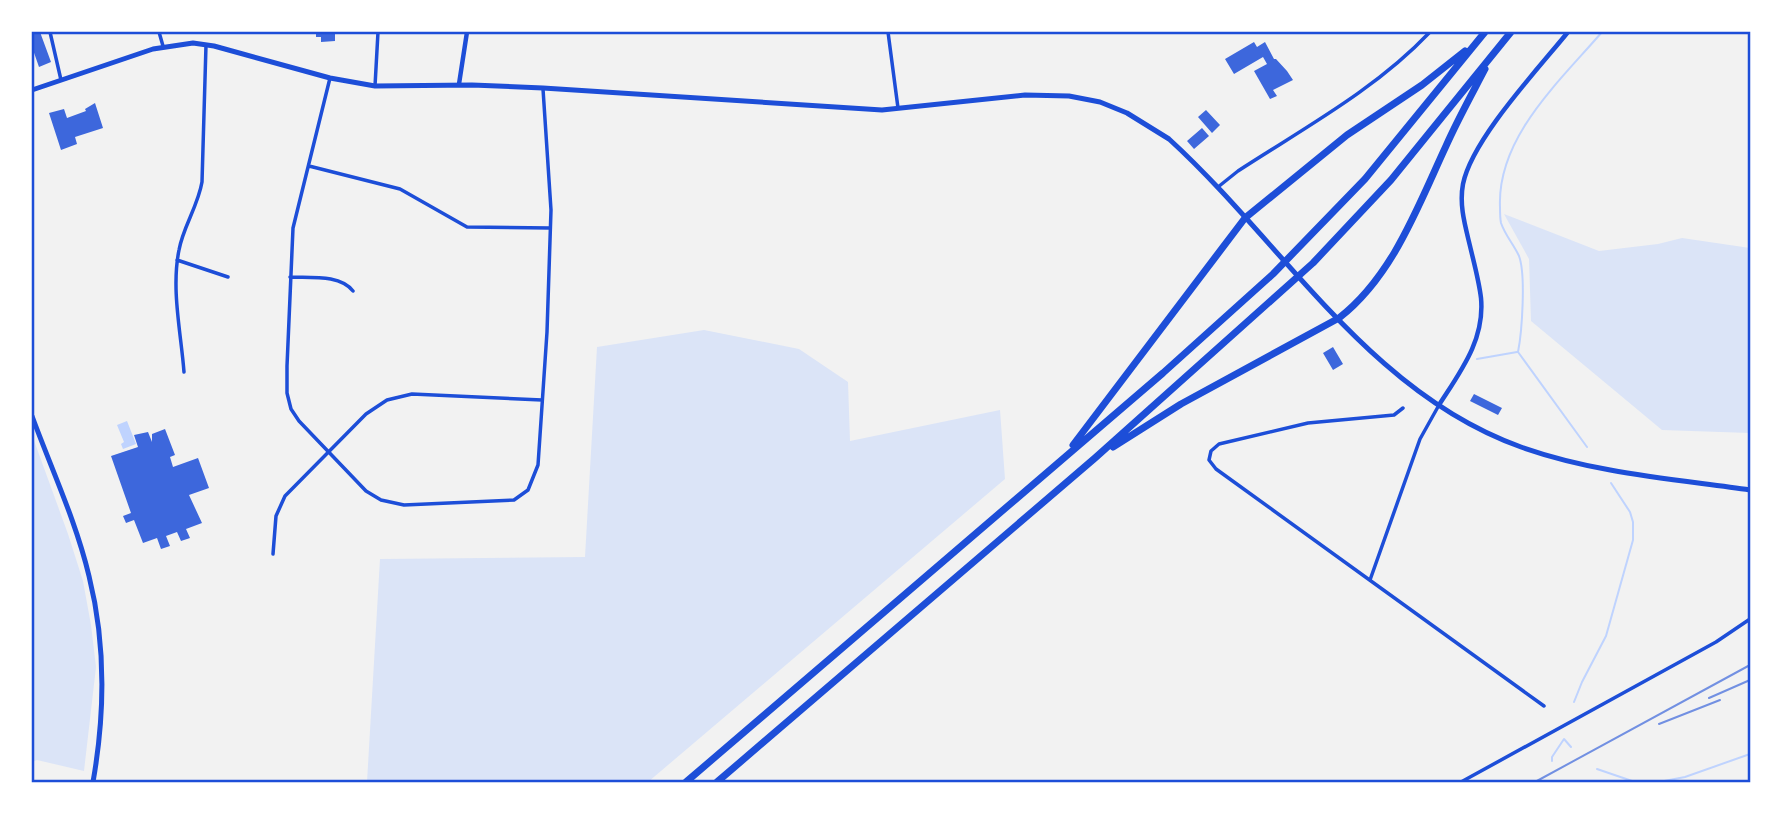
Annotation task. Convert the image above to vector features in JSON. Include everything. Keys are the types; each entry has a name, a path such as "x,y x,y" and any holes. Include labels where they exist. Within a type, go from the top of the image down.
{"highway":[{"path":"686,782 1218,325 1273,274 1365,179 1485,32"},
{"path":"717,782 1095,458 1313,262 1391,180 1511,32"},
{"path":"1064,457 1245,218 1347,135 1422,85 1477,41"},
{"path":"1095,458 1181,404 1339,318 1356,304 1387,264 1411,222 1447,143 1492,56"}],"main road":[{"path":"32,90 163,46 184,43 206,45 330,78 375,86 458,84 543,88 850,109 898,110 1041,94 1100,102 1154,128 1181,150 1385,366 1439,405 1497,437 1562,460 1751,490"},
{"path":"32,416 80,545 99,626 103,680 102,720 93,782"}],"street":[{"path":"50,32 61,80"},
{"path":"159,32 163,46"},
{"path":"375,86 378,32"},
{"path":"458,84 467,32"},
{"path":"888,32 898,110"},
{"path":"1217,188 1238,171 1370,85 1401,61 1430,32"},
{"path":"1370,580 1420,439 1473,348 1480,316 1478,284 1462,213 1462,189 1469,163 1503,113 1568,32"},
{"path":"184,372 177,260 202,182 206,45"},
{"path":"330,78 293,228 288,402 299,421 366,491 389,503 404,505 514,500 525,494 536,472 550,228 543,88"},
{"path":"309,166 400,189 467,227 550,228"},
{"path":"177,260 228,276"},
{"path":"290,277 335,280 347,284 353,291"},
{"path":"273,554 276,516 281,502 376,406 397,396 422,394 542,400"},
{"path":"1404,408 1394,415 1307,423 1228,442 1214,447 1209,457 1210,463 1544,706"},
{"path":"1461,782 1716,642 1751,619"}],"shaded area":[{"path":"1504,214 1599,251 1658,244 1682,238 1750,248 1750,433 1662,430 1531,321 1529,259"},
{"path":"704,330 799,349 848,382 850,441 1000,410 1005,479 648,782 367,782 380,559 585,557 597,347"},
{"path":"32,435 83,581 91,625 96,667 84,771 37,760 32,762"}],"water":[{"path":"127,421 136,444 123,449 121,444 124,442 117,425"}],"building":[{"path":"40,32 51,62 39,67 32,47 32,34"},
{"path":"316,32 335,32 335,41 321,42 321,37 316,37"},
{"path":"1254,42 1257,47 1265,42 1274,59 1293,80 1273,90 1277,96 1270,99 1254,71 1267,64 1263,57 1234,74 1225,59"},
{"path":"95,103 103,128 75,137 77,144 61,150 49,113 64,109 67,118 86,111 85,109"},
{"path":"1206,110 1220,125 1212,133 1198,117"},
{"path":"1202,128 1209,136 1194,149 1187,141"},
{"path":"1333,347 1343,364 1333,370 1323,353"},
{"path":"1474,394 1502,408 1498,415 1470,401"},
{"path":"165,429 175,455 170,457 173,467 198,458 209,488 189,495 202,523 186,529 190,538 181,541 177,532 166,536 170,546 161,549 157,538 143,543 134,520 126,523 123,516 131,513 111,456 138,447 134,435 148,432 152,442 152,434"}],"waterway":[{"path":"1587,447 1518,352 1523,304 1521,265 1501,223 1500,207 1502,181 1520,134 1550,90 1602,32"},
{"path":"1477,359 1517,352"},
{"path":"1574,702 1606,636 1633,540 1630,512 1611,483"},
{"path":"1552,761 1564,739 1571,747"},
{"path":"1659,782 1685,777 1750,754"},
{"path":"1597,769 1635,782 1645,782"}],"railway":[{"path":"1535,782 1750,665"},
{"path":"1709,698 1750,680"},
{"path":"1659,724 1720,700"}]}
